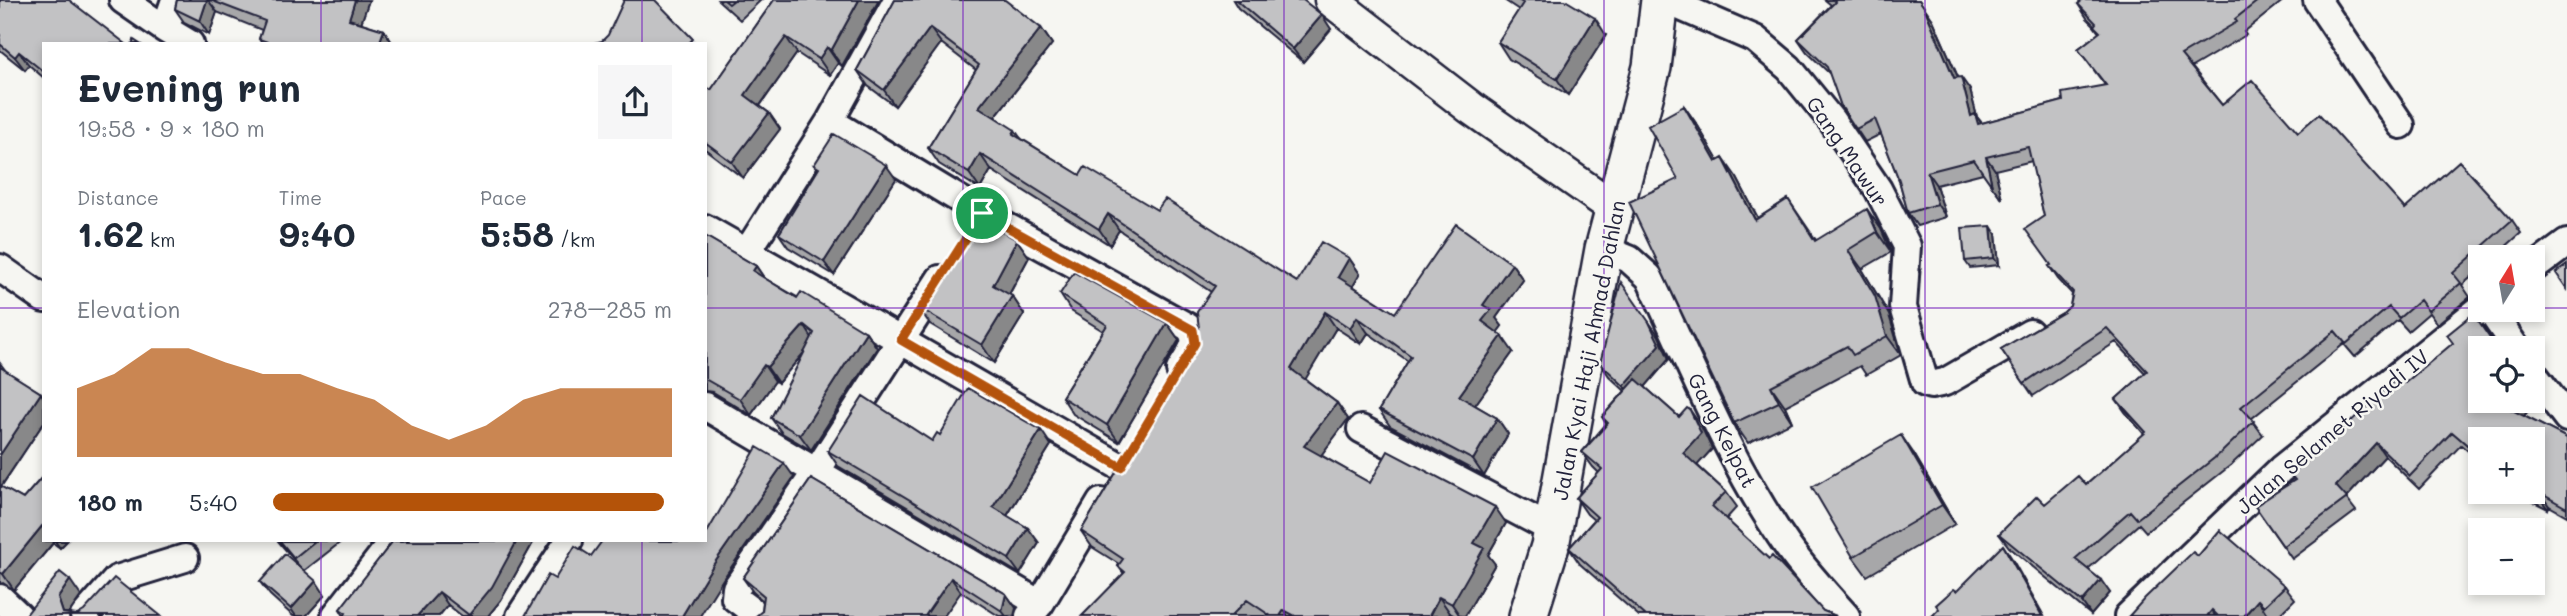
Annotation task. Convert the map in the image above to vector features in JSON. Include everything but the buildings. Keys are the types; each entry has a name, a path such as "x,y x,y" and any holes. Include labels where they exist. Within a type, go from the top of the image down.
{"main road":[{"name":"Jalan Kyai Haji Ahmad Dahlan","path":"1528,616 1553,530 1604,249 1652,67 1663,0"}],"street":[{"path":"123,0 187,42"},
{"path":"165,29 175,0"},
{"path":"747,252 830,121 897,0"},
{"path":"1331,0 1471,108 1614,208"},
{"name":"Gang Mawur","path":"1663,0 1755,39 1789,68 1832,121 1878,188 1907,246 1903,307 1925,383 1945,382 2053,319"},
{"path":"2317,0 2401,125"},
{"path":"830,121 982,213 1193,330 1195,343 1167,391"},
{"path":"967,236 982,213"},
{"path":"707,229 901,340 1128,456 1035,610 816,472 707,408"},
{"path":"2545,259 2567,243"},
{"name":"Gang Kelpat","path":"1604,249 1629,259 1649,277 1734,457 1761,504 1788,548 1846,616"},
{"path":"752,614 736,601 736,589 816,472 953,259"},
{"path":"0,268 42,298"},
{"name":"Jalan Selamet Riyadi IV","path":"2128,616 2281,469 2468,319"},
{"path":"2545,389 2567,418"},
{"path":"1361,429 1553,530"},
{"path":"335,616 392,542"},
{"path":"520,616 568,542"},
{"path":"84,616 117,579 185,558"},
{"path":"0,598 19,616"}],"route":[{"path":"982,213 1193,330 1195,343 1121,467 901,340 982,213"}]}
